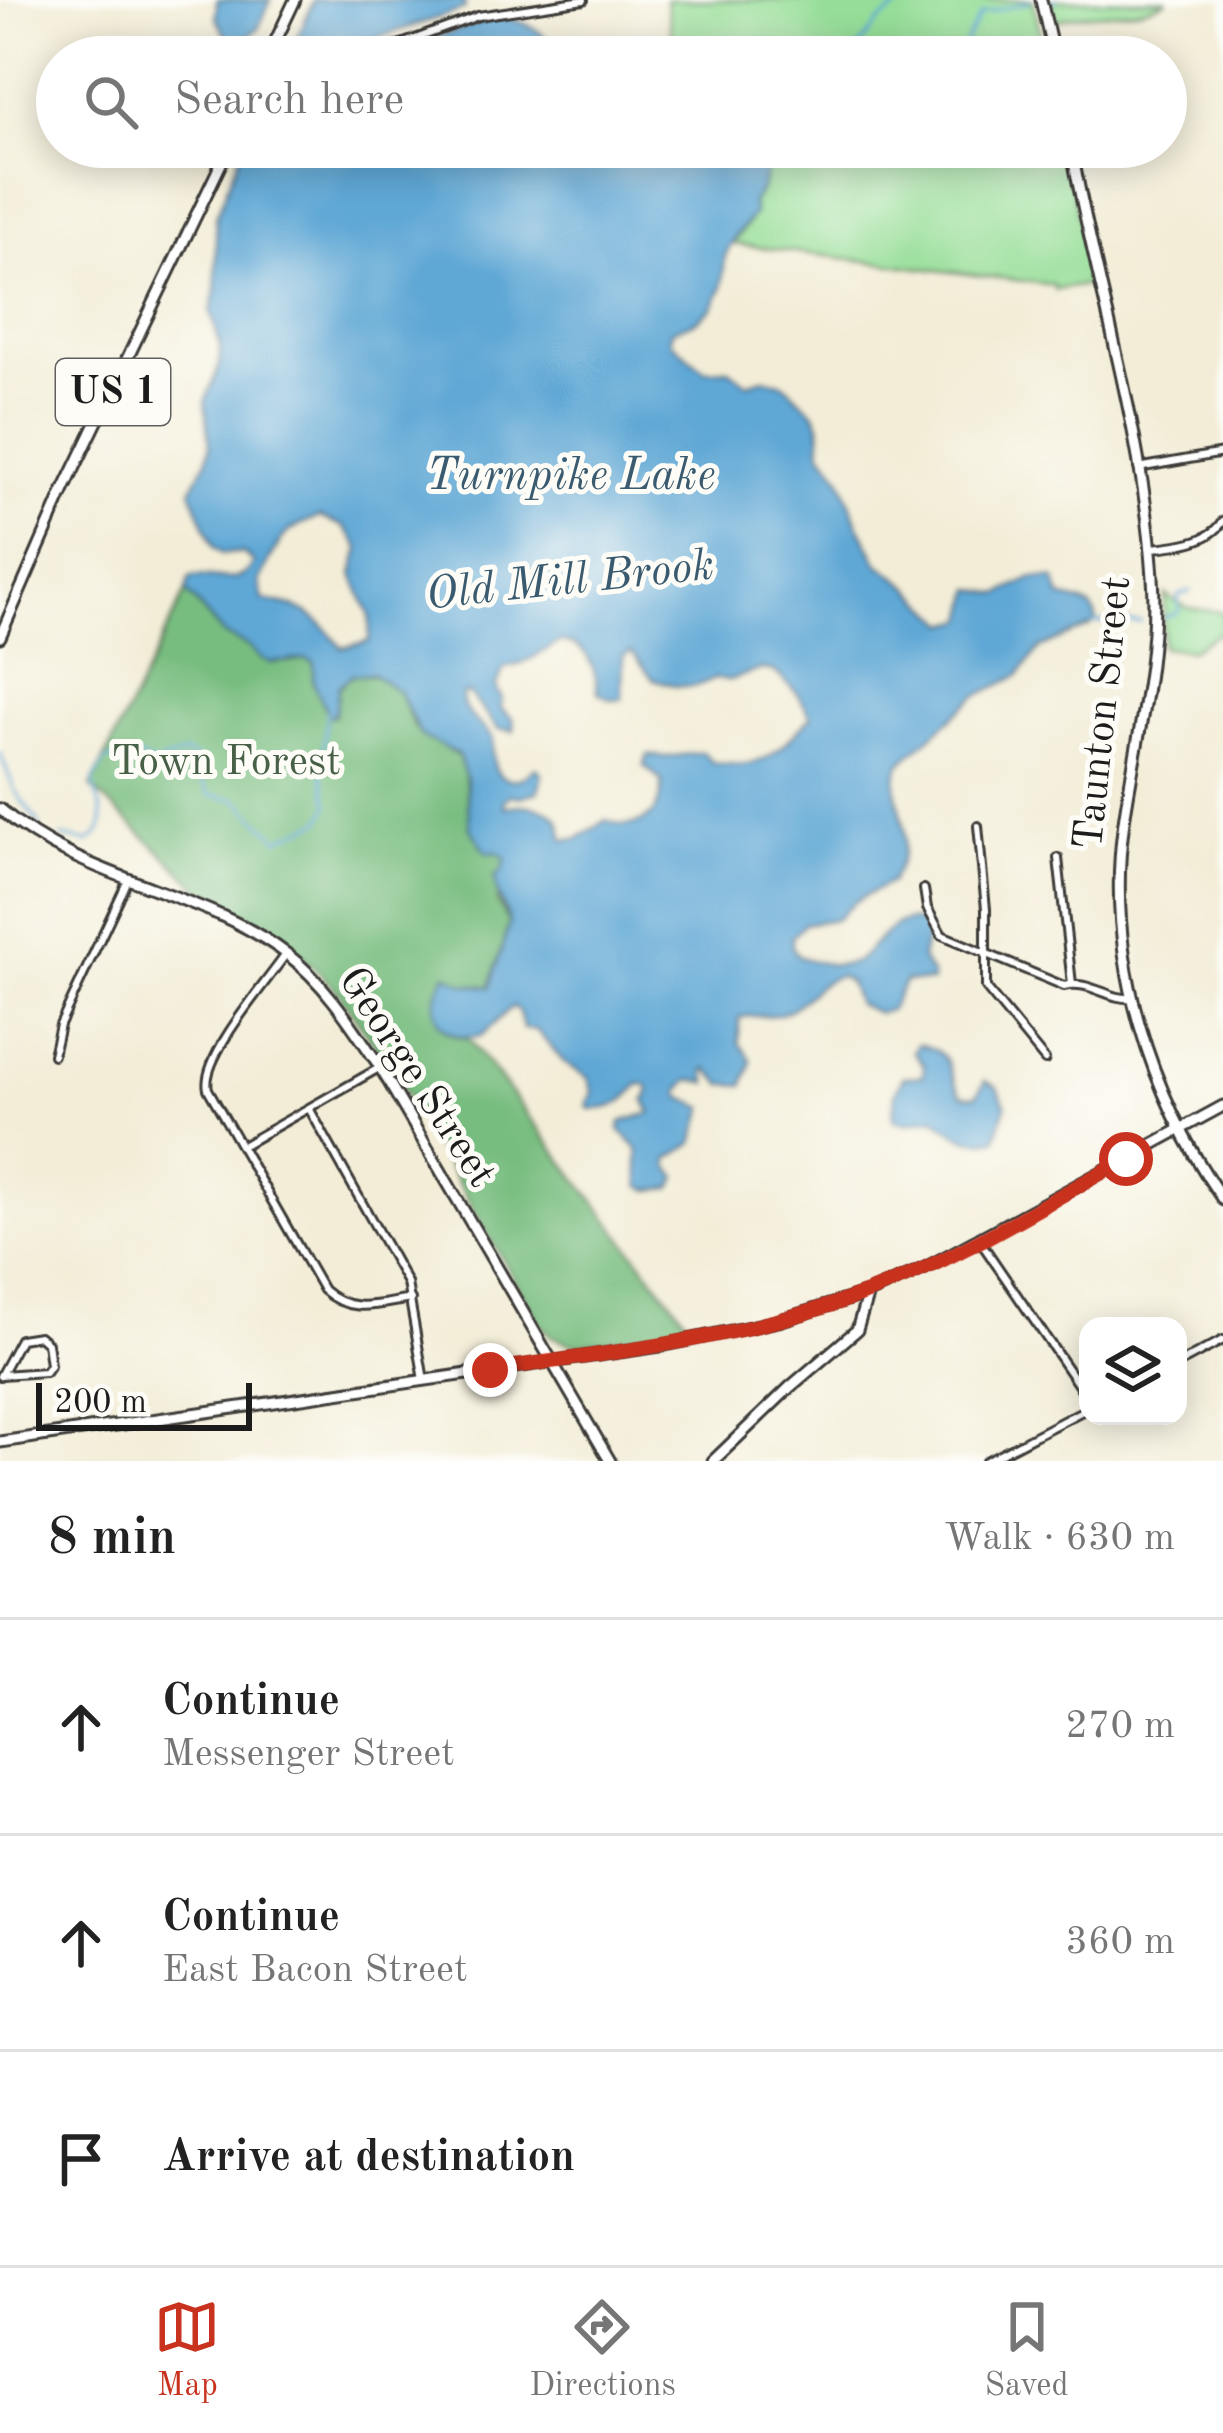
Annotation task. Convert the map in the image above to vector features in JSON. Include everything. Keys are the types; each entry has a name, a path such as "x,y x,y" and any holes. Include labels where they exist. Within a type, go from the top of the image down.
{"main road":[{"path":"278,36 295,0"},
{"path":"1041,0 1049,36"},
{"name":"US 1","path":"0,638 46,528 219,168"},
{"name":"Taunton Street","path":"1075,168 1151,548 1152,655 1121,860 1122,930 1153,1067 1199,1167 1223,1200"},
{"name":"George Street","path":"0,809 51,848 211,912 286,954 331,998 380,1067 610,1461"},
{"path":"0,1442 737,1332 868,1293 980,1240 1223,1106"},
{"path":"713,1461 860,1326 868,1293"}],"street":[{"path":"423,36 478,16 584,0"},
{"path":"1138,468 1223,453"},
{"path":"1151,548 1206,538 1223,520"},
{"path":"978,826 986,988 1045,1060"},
{"path":"1058,858 1072,983"},
{"path":"53,1055 60,1025 128,880"},
{"path":"924,889 942,935 1064,986 1072,983 1120,999 1134,998"},
{"path":"286,954 214,1057 205,1078 323,1290 348,1306 411,1299"},
{"path":"242,1146 380,1067"},
{"path":"310,1110 400,1268 411,1299 424,1380"},
{"path":"980,1240 1079,1389"},
{"path":"39,1336 47,1343 50,1365 45,1372 0,1376 20,1339 39,1336"},
{"path":"1187,1359 1223,1340"},
{"path":"986,1461 1079,1408"}],"green space":[{"path":"666,0 1033,0 1041,36 672,36"},
{"path":"1051,0 1168,0 1140,9 1055,21"},
{"path":"766,168 1068,168 1091,284 1055,290 1053,285 733,244 754,214 752,202"},
{"name":"Town Forest","path":"186,591 223,634 261,659 314,662 314,683 335,715 336,689 353,675 376,675 399,692 414,727 461,758 476,826 482,838 506,858 497,901 509,924 490,987 465,984 446,974 436,1004 440,1023 468,1038 692,1327 576,1345 551,1336 392,1070 337,991 292,946 218,905 91,787"},
{"path":"1165,595 1188,608 1223,612 1223,630 1190,650 1162,647"}],"water":[{"path":"217,0 271,0 258,29 248,36 226,36 216,17"},
{"path":"314,0 464,0 465,9 383,36 298,36"},
{"path":"495,18 515,20 543,36 438,36"},
{"name":"Turnpike Lake","path":"235,168 766,168 752,202 754,214 725,256 722,288 713,307 697,321 672,330 670,341 705,370 729,369 747,383 764,378 783,383 815,413 821,450 841,478 879,564 948,624 966,619 973,589 1000,594 1033,578 1055,579 1061,597 1093,610 1096,620 1091,626 1040,648 1018,676 975,697 901,763 896,784 905,843 891,882 854,902 837,919 804,924 792,936 792,947 799,956 845,964 858,960 900,923 919,922 929,930 921,958 932,982 905,981 890,1010 878,1013 857,1004 849,982 839,976 788,1011 739,1018 739,1043 751,1062 744,1085 723,1084 708,1069 708,1083 690,1080 680,1090 681,1097 705,1108 694,1143 669,1159 678,1177 673,1188 640,1186 638,1149 620,1130 621,1122 651,1113 645,1101 647,1085 639,1084 618,1104 590,1109 587,1105 593,1093 588,1078 563,1061 536,1030 523,1029 513,1006 481,1036 453,1033 438,1020 436,999 446,974 465,984 490,987 509,924 495,875 501,873 506,858 487,853 470,828 466,779 458,754 421,736 399,692 372,673 353,675 339,685 335,715 329,716 313,682 314,662 261,659 223,634 186,591 190,577 233,578 254,563 243,553 222,554 214,548 191,490 210,446 205,402 220,364 211,312 216,290 216,216","holes":["320,517 343,526 360,548 353,575 370,616 369,641 342,648 308,614 263,600 259,582 281,540 295,527","560,642 583,652 598,692 610,699 622,699 623,656 632,652 653,679 677,686 730,680 762,669 774,671 798,694 811,717 779,749 746,764 712,762 703,752 648,755 644,766 662,781 654,812 638,823 606,820 577,839 564,840 560,822 549,812 505,807 510,795 538,792 542,774 536,767 520,778 502,777 495,766 493,739 462,700 463,693 469,694 498,729 514,731 513,719 500,708 502,699 496,688 504,668"]},
{"path":"917,1044 944,1057 962,1095 976,1096 985,1081 998,1088 1006,1106 996,1139 963,1137 936,1118 893,1119 895,1093 903,1077 923,1076 924,1065 913,1051"}],"waterway":[{"path":"868,36 909,0"},
{"path":"969,36 981,14 1030,2"},
{"name":"Old Mill Brook","path":"1164,618 1179,612 1178,596 1190,591"},
{"name":"Old Mill Brook","path":"1091,623 1141,622"},
{"name":"Old Mill Brook","path":"62,837 88,842 97,835 103,821 93,780 106,760 139,757 154,764 187,753 199,760 201,780 210,795 237,799 278,839 321,821 329,805 321,768 327,711"},
{"name":"Old Mill Brook","path":"0,753 15,791 40,825"}],"route":[{"path":"490,1370 700,1339 839,1303 925,1268 1126,1159"}]}
